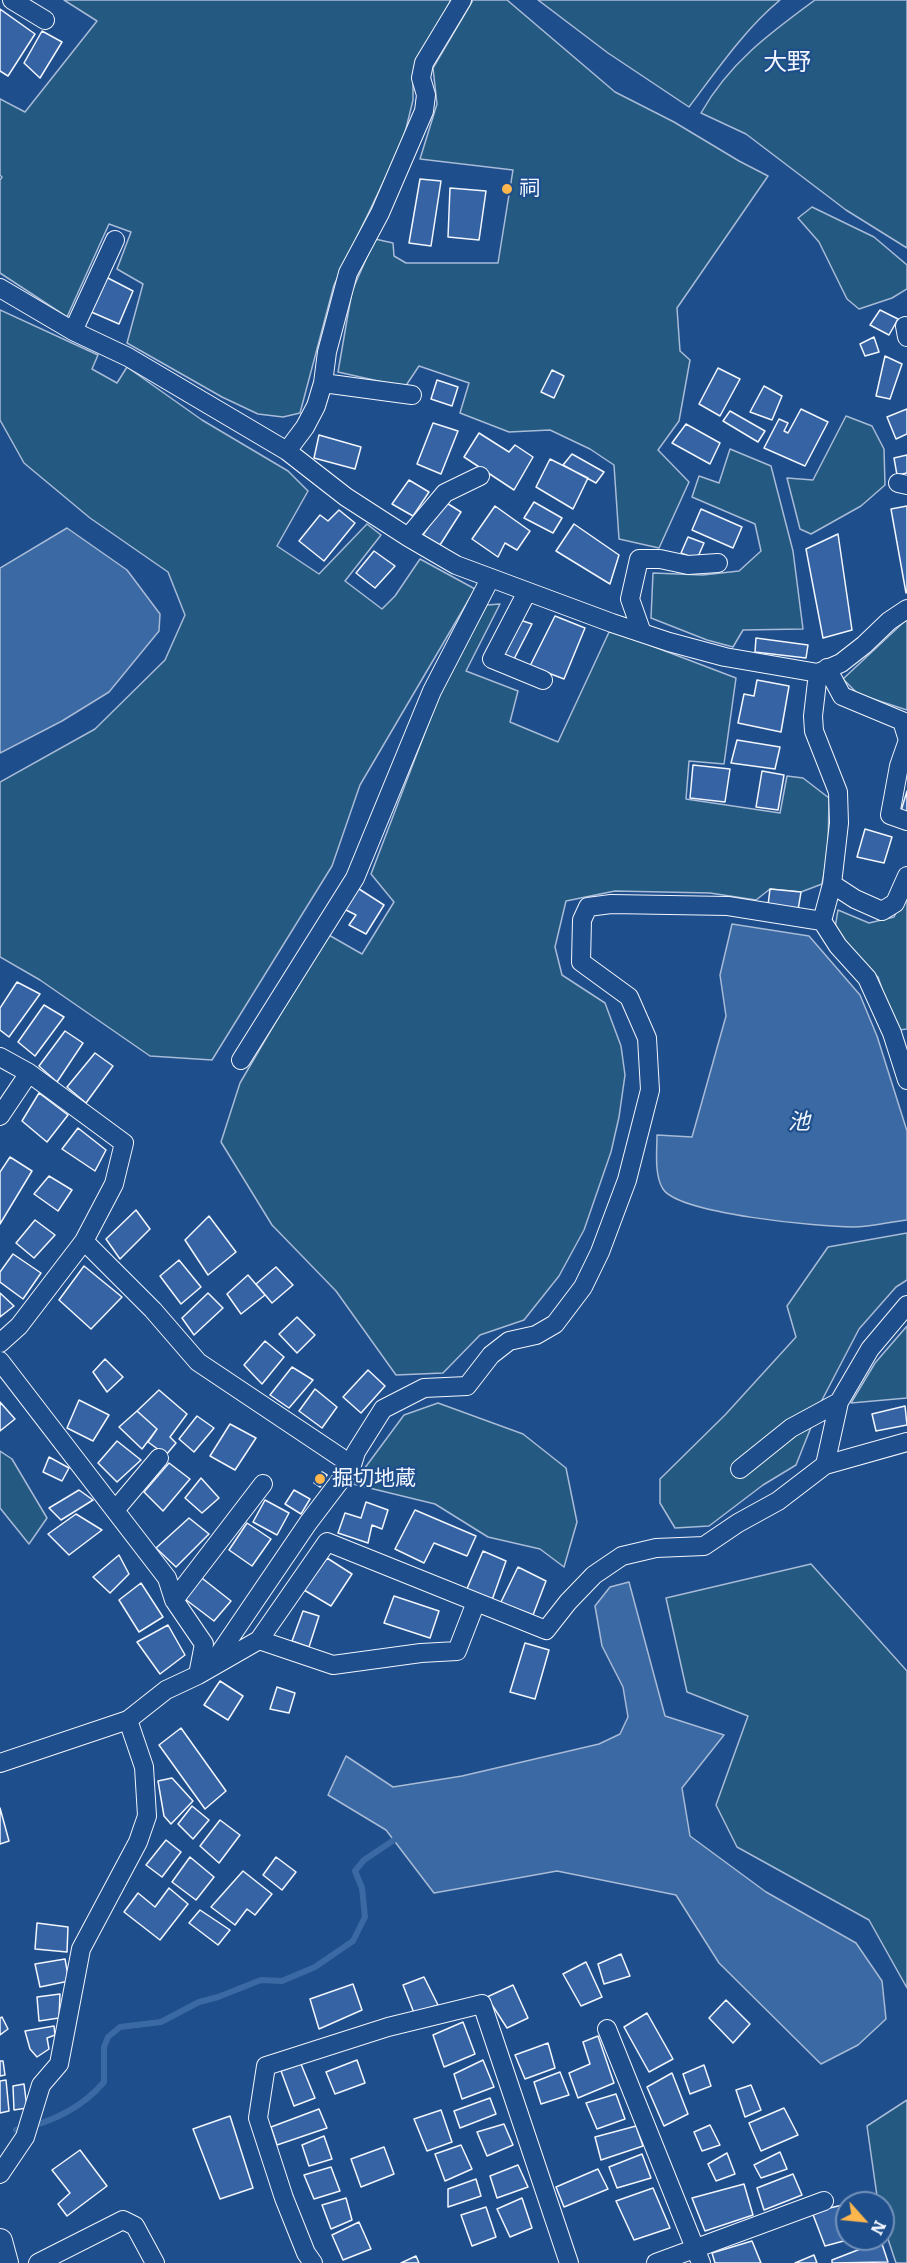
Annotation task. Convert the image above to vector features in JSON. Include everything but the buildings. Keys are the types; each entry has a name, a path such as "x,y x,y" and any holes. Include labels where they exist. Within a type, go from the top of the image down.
{"main road":[{"path":"0,2241 6,2263"}],"street":[{"path":"12,0 45,20"},
{"path":"287,451 316,406 323,383 327,352 348,273 380,213 424,111 426,95 421,78 424,63 462,0"},
{"path":"73,331 115,240"},
{"path":"0,288 73,331 128,357 287,451 346,497 456,565 642,633 725,657 823,671 841,663 889,621 907,609"},
{"path":"323,383 412,395"},
{"path":"408,537 445,493 480,476"},
{"path":"642,633 630,599 639,559 660,559 688,566 718,563"},
{"path":"241,1060 355,878 432,691 490,579"},
{"path":"527,592 492,659 543,680"},
{"path":"823,671 842,696 902,721 907,737"},
{"path":"823,671 813,716 814,731 837,792 839,823 832,884 822,921 838,946 867,978 892,1033 907,1080"},
{"path":"907,743 899,766 890,815 907,821"},
{"path":"832,884 855,899 882,911 895,903 907,876"},
{"path":"198,1675 219,1654 308,1523 352,1465 356,1452 383,1409 424,1388 467,1386 491,1355 509,1341 536,1335 555,1324 583,1287 600,1252 627,1180 650,1090 647,1038 629,997 581,962 582,920 588,907 611,904 728,906 822,921"},
{"path":"0,1057 29,1072 124,1143 114,1184 84,1241 19,1326 0,1343"},
{"path":"0,1116 29,1072"},
{"path":"84,1241 153,1310 198,1362 352,1465"},
{"path":"825,1465 839,1402 870,1349 907,1305"},
{"path":"0,1361 167,1578 174,1600 204,1644 198,1675"},
{"path":"740,1469 791,1428 839,1402"},
{"path":"0,1763 128,1720 166,1690 198,1675 259,1640 327,1542 546,1630 568,1602 594,1575 622,1557 656,1548 704,1546 738,1523 778,1501 825,1465 907,1442"},
{"path":"116,1509 159,1458"},
{"path":"174,1600 263,1484"},
{"path":"259,1640 333,1665 421,1653 457,1651 476,1602"},
{"path":"0,2174 25,2137 41,2085 59,2064 81,1948 138,1842 147,1816 144,1767 128,1720"},
{"path":"313,2263 284,2198 258,2118 266,2066 388,2027 482,2004 569,2263"},
{"path":"607,2029 698,2256"},
{"path":"656,2263 698,2256 824,2200"},
{"path":"38,2263 123,2220 135,2226 155,2263"}],"shaded area":[{"path":"64,0 451,0 413,74 413,100 403,141 334,285 300,413 283,417 258,414 222,397 127,343 143,284 117,269 131,232 109,224 67,317 0,273 0,180 2,177 0,175 0,99 25,112 97,21"},
{"path":"473,0 507,0 615,92 674,122 768,176 677,308 680,351 690,360 679,421 658,450 689,482 659,548 619,539 614,465 590,449 550,430 509,432 460,413 469,383 419,366 405,387 338,372 352,291 375,239 393,243 394,256 406,263 498,263 513,170 420,159 437,104 433,68"},
{"path":"538,0 780,0 743,37 689,107 608,53"},
{"path":"815,0 907,0 907,248 846,210 746,134 701,113 724,79 752,50"},
{"path":"812,207 874,237 907,265 907,289 892,298 859,309 847,299 819,242 798,218"},
{"path":"0,310 98,355 92,369 117,383 127,367 202,420 288,471 308,491 277,546 319,574 367,524 381,535 345,581 382,609 395,596 420,559 475,589 360,785 332,866 212,1060 150,1056 40,980 0,957 0,782 95,729 165,660 185,615 168,572 90,518 24,463 0,420"},
{"path":"846,416 872,426 884,449 885,485 861,506 811,534 800,529 787,478 813,480"},
{"path":"730,449 771,466 793,551 803,629 743,630 733,647 707,640 651,618 653,573 703,575 739,571 761,551 755,524 692,497 699,476 719,483"},
{"path":"500,604 466,671 518,691 510,722 558,742 610,630 736,678 724,764 689,761 686,799 780,813 787,776 803,778 829,798 828,852 822,884 801,892 770,889 756,900 710,893 615,891 566,901 555,947 562,975 605,1003 621,1046 625,1075 611,1152 584,1230 559,1276 524,1320 480,1335 443,1373 396,1375 336,1291 272,1225 221,1142 240,1083 327,934 362,954 394,902 371,874 442,688 487,605"},
{"path":"907,619 907,710 858,694 843,679"},
{"path":"907,891 907,1029 899,1030 895,1028 878,977 844,947 835,928 838,910 869,923 894,917"},
{"path":"907,1233 907,1280 896,1287 859,1329 821,1402 796,1465 763,1485 709,1526 675,1528 660,1503 660,1479 725,1415 796,1337 787,1306 828,1247"},
{"path":"907,1326 907,1398 851,1403 875,1363"},
{"path":"438,1403 523,1434 566,1468 577,1522 564,1567 540,1549 488,1537 435,1504 353,1484 404,1415"},
{"path":"0,1451 12,1459 47,1518 29,1544 0,1508"},
{"path":"811,1564 907,1671 907,1988 869,1920 737,1847 716,1805 748,1716 687,1692 666,1598"},
{"path":"907,2100 907,2263 896,2263 892,2251 895,2251 895,2191 876,2191 867,2126"}],"water":[{"path":"67,528 127,570 160,614 159,631 109,692 62,721 0,753 0,568"},
{"name":"池","path":"732,924 809,936 860,995 877,1036 907,1131 907,1220 853,1227 783,1222 695,1205 674,1198 663,1189 657,1170 657,1135 692,1137 726,1016 720,975"},
{"path":"629,1582 665,1716 724,1735 682,1788 690,1836 766,1892 856,1943 882,1981 886,2019 858,2045 821,2064 719,1963 676,1895 557,1871 434,1893 386,1830 328,1795 346,1756 393,1787 462,1776 599,1744 620,1734 628,1717 623,1687 602,1646 595,1606 610,1587"}],"waterway":[{"path":"16,2130 53,2119 75,2107 95,2091 104,2082 104,2047 108,2037 120,2027 161,2022 199,2002 261,1980 282,1981 315,1967 353,1941 365,1917 362,1888 355,1871 364,1860 394,1840"}],"place":[{"name":"祠","path":"507,189"},
{"name":"掘切地蔵","path":"320,1479"}],"district":[{"name":"大野","path":"787,63"}]}
